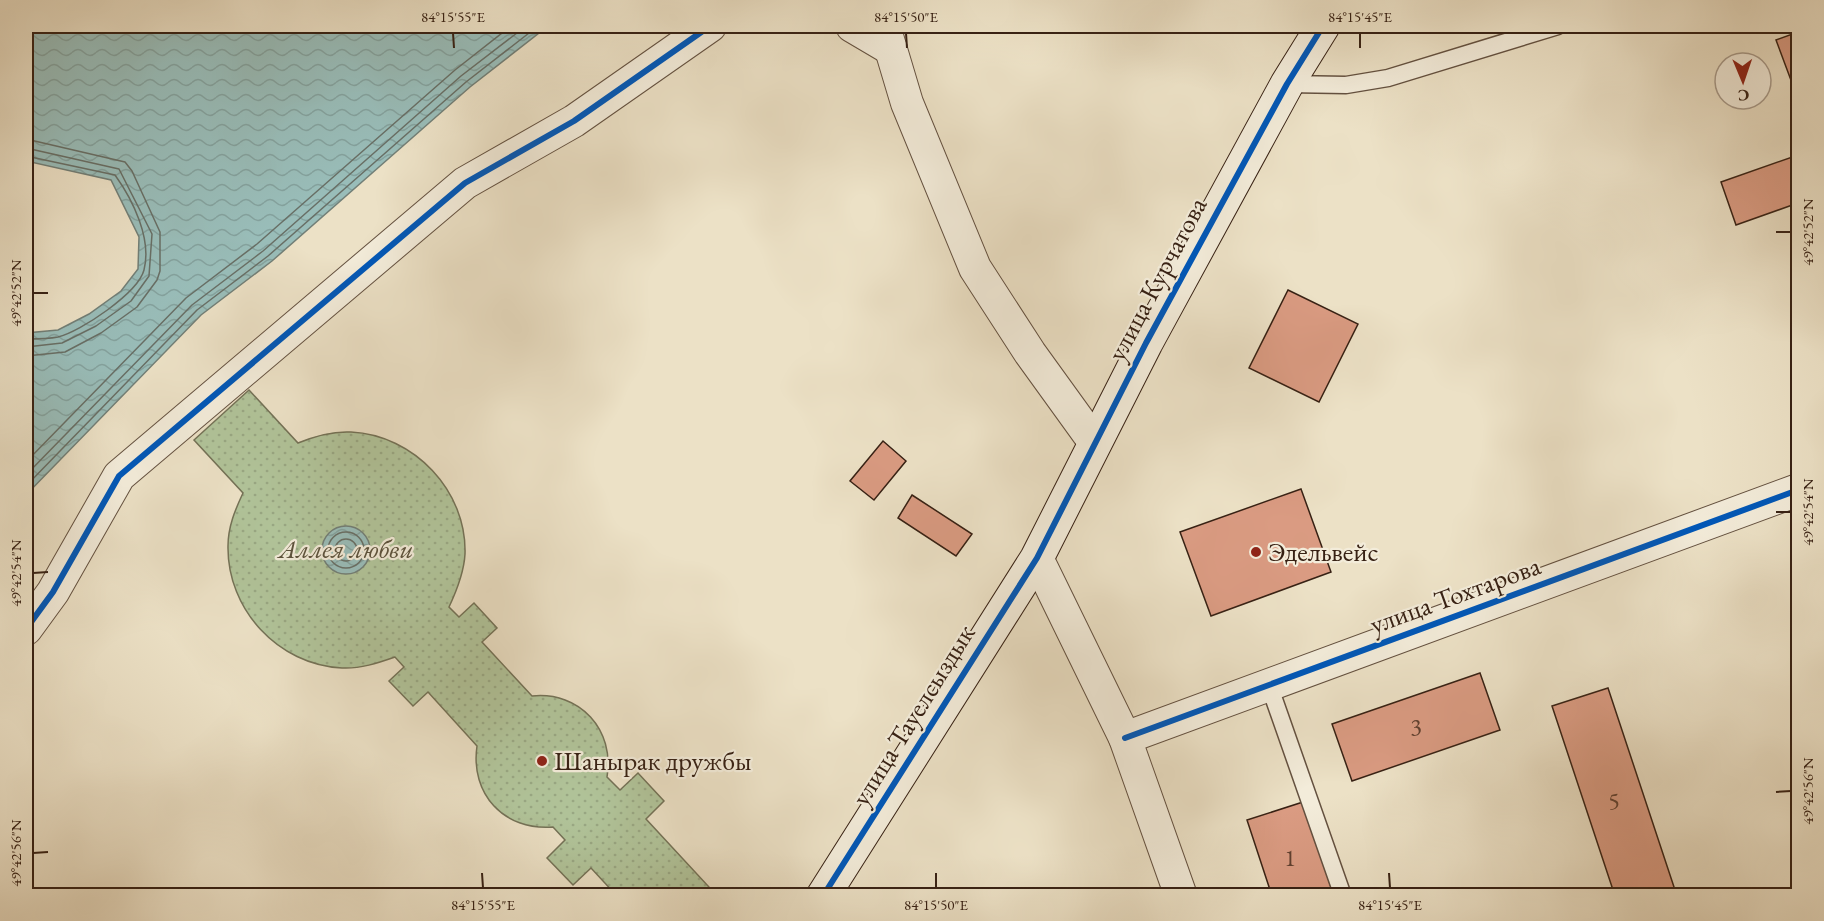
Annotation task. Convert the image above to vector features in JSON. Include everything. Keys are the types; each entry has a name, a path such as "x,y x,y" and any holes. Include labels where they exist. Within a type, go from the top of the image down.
{"street":[{"path":"26,629 53,592 119,476 465,183 574,121 710,26"},
{"path":"852,26 888,37 907,104 975,268 1030,353 1095,443"},
{"name":"улица Курчатова","path":"1037,558 1146,343 1287,84 1323,26"},
{"name":"улица Тохтарова","path":"1125,738 1798,490"},
{"path":"1037,558 1125,738 1181,896"},
{"name":"улица Тауелсыздык","path":"823,896 1037,558"}],"lane":[{"path":"1287,84 1346,85 1388,78 1558,26"},
{"path":"1269,685 1343,896"}],"green space":[{"name":"Аллея любви","path":"249,390 298,443 337,432 374,436 396,443 415,455 432,470 457,509 463,531 465,554 463,568 449,607 459,617 474,603 497,628 482,642 532,696 549,696 565,700 579,707 590,717 599,729 605,744 608,760 607,777 620,790 638,773 664,801 646,819 709,887 704,895 616,895 591,868 573,885 547,858 565,840 553,827 535,827 519,823 494,806 485,794 479,779 476,763 477,746 428,692 413,706 389,681 404,667 395,657 355,668 319,664 297,657 278,645 261,630 236,591 230,569 229,532 243,493 194,440"}],"water":[{"path":"26,26 548,26 470,87 272,261 201,315 26,495 26,333 58,330 89,314 121,291 138,269 139,237 111,180 26,161"},
{"path":"341,526 351,526 363,533 370,545 370,555 363,567 351,574 341,574 326,563 322,555 322,545 333,530"}],"building":[{"path":"1798,32 1798,99 1776,40"},
{"path":"1798,155 1798,203 1736,225 1721,182"},
{"path":"1288,290 1358,324 1319,402 1249,368"},
{"path":"883,441 906,461 874,500 850,481"},
{"name":"Эдельвейс","path":"1301,489 1331,572 1211,616 1180,532"},
{"path":"912,495 972,534 956,556 898,518"},
{"path":"1480,673 1500,730 1352,781 1332,724"},
{"path":"1608,688 1677,896 1615,896 1552,706"},
{"path":"1303,802 1334,896 1272,896 1247,820"}],"cycle path":[{"path":"26,629 53,592 119,476 465,183 574,121 710,26"},
{"path":"823,896 1037,558 1146,343 1287,84 1323,26"},
{"path":"1125,738 1798,490"}],"place":[{"name":"Эдельвейс","path":"1256,552"},
{"name":"Шанырак дружбы","path":"542,761"}]}
